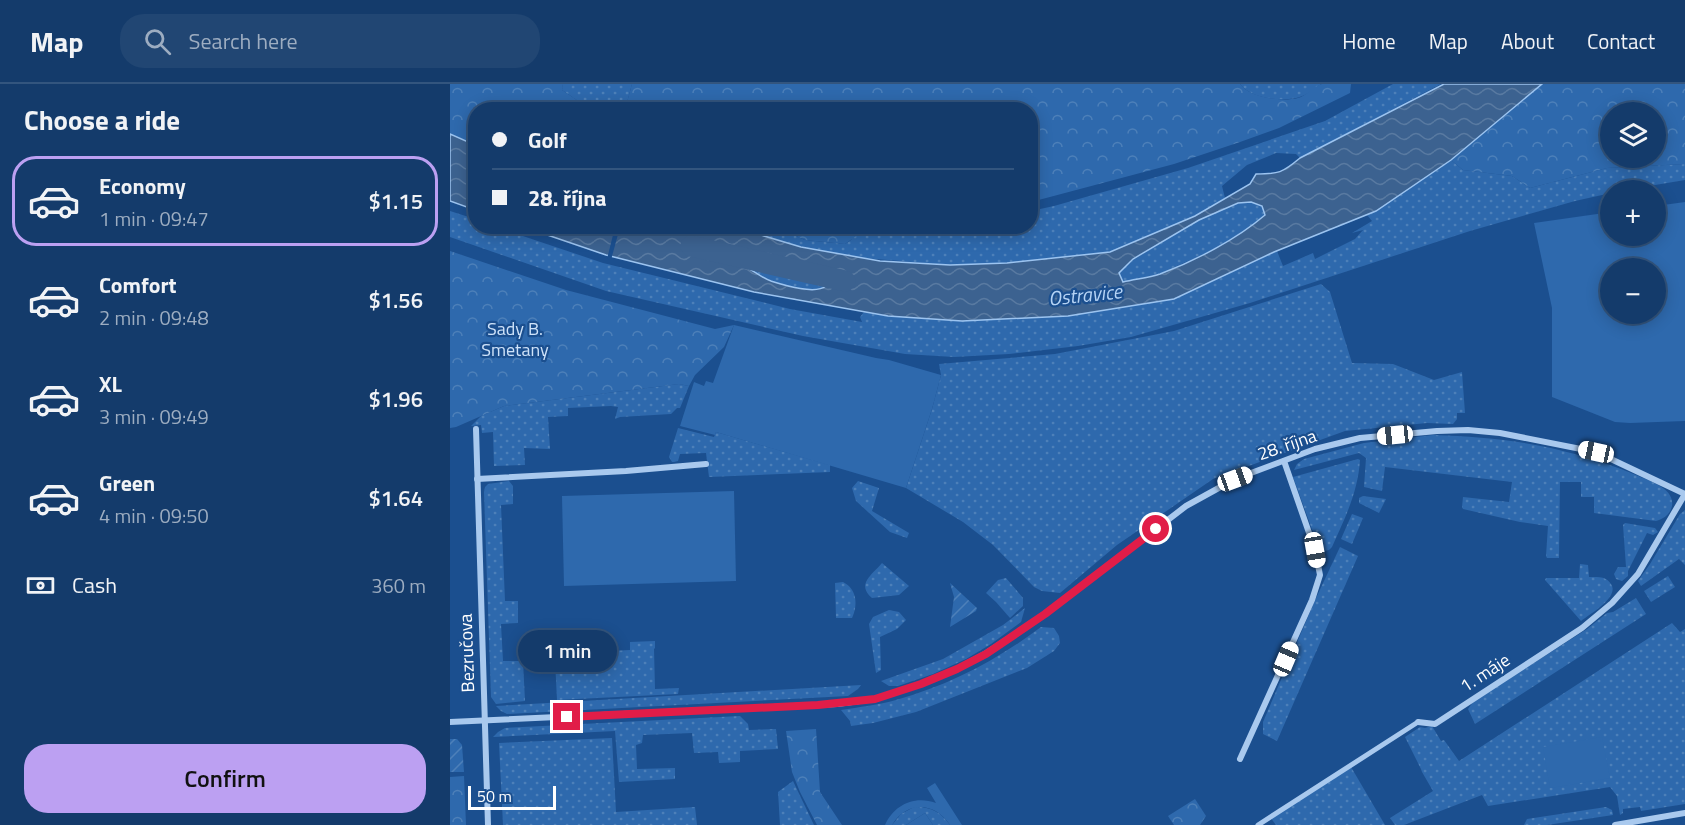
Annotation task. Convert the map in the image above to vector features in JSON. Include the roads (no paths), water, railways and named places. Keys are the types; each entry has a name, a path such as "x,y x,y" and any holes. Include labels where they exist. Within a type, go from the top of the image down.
{"street":[{"name":"Bezručova","path":"476,429 488,825"},
{"name":"28. října","path":"450,722 827,705 875,699 921,684 986,654 1045,614 1186,506 1235,479 1315,449 1359,438 1437,430 1481,431 1539,440 1596,452 1685,494"},
{"path":"1240,759 1312,599 1320,575 1315,550 1284,461"},
{"path":"477,479 706,464"},
{"name":"1. máje","path":"1258,825 1418,722 1435,724 1582,628 1612,603 1638,574 1685,494"},
{"path":"1615,825 1685,813"}],"water":[{"path":"1444,84 1542,84 1451,160 1376,211 1274,252 1174,299 1068,316 962,321 888,316 754,292 606,255 544,234 757,234 801,247 880,261 950,265 1007,263 1110,252 1195,216 1250,184 1256,174 1280,172 1300,158","holes":["1251,202 1262,206 1265,215 1229,241 1160,274 1123,282 1119,273 1133,259 1199,220 1238,203","721,251 768,271 808,270 817,274 826,282 826,286 815,290 791,287 764,278 746,267 723,261 717,254"]},
{"path":"450,134 468,142 468,207 450,201"}],"waterway":[{"name":"Ostravice","path":"691,246 845,281"}],"park label":[{"name":"Sady B. Smetany","path":"515,339"}]}
